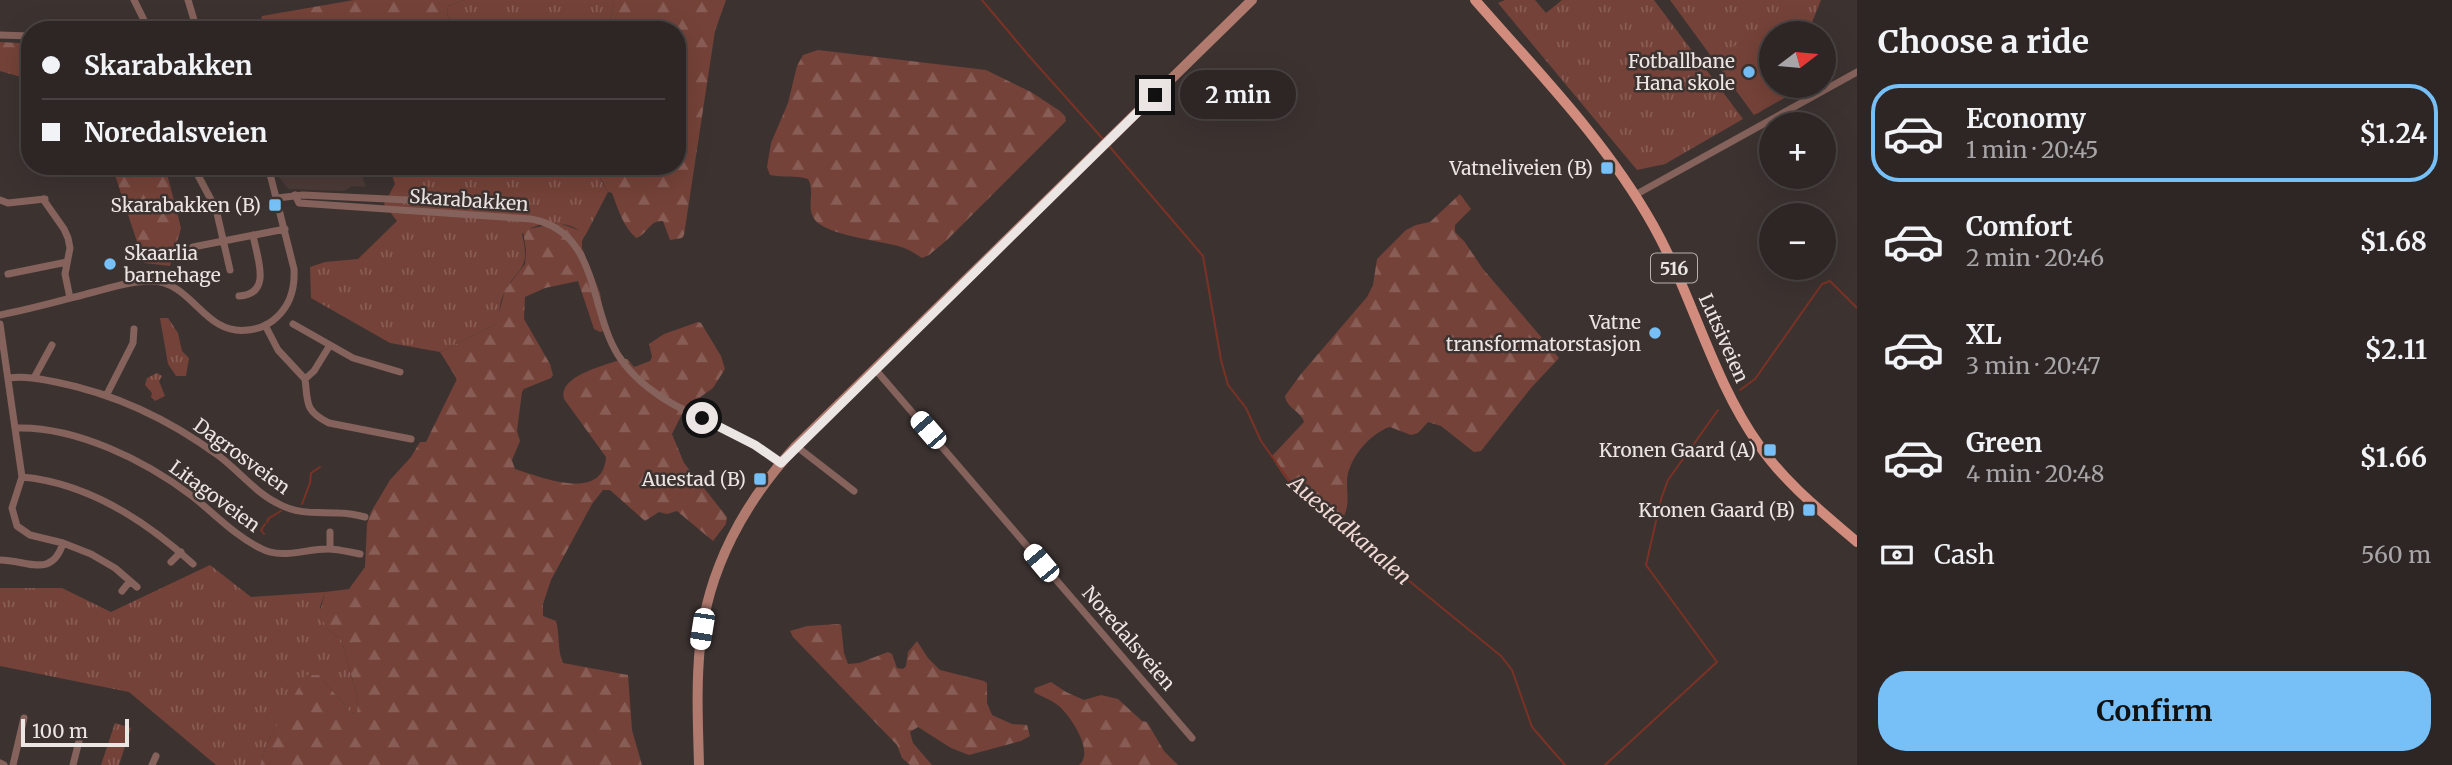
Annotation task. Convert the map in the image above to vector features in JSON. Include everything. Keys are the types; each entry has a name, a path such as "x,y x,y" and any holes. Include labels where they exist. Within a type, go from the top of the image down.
{"main road":[{"path":"699,765 698,665 709,596 737,526 760,490 796,446 1252,0"},
{"name":"Lutsiveien","path":"1475,0 1590,133 1635,195 1663,244 1723,380 1766,456 1791,483 1857,542"}],"street":[{"path":"134,0 144,21"},
{"path":"188,0 194,21"},
{"path":"0,35 21,36"},
{"path":"1635,195 1857,72"},
{"path":"198,175 212,200 230,270"},
{"path":"0,314 124,284 158,281 174,287 208,318 226,328 242,331 265,325 282,312 292,295 295,282 271,175"},
{"name":"Skarabakken","path":"277,198 295,195 451,202"},
{"name":"Skarabakken","path":"295,195 299,203 531,219 554,226 566,235 583,258 591,276 606,330 618,355 631,372 669,401 755,445 781,463"},
{"path":"0,200 8,203 44,199 68,239 65,274 71,298"},
{"path":"193,247 285,229"},
{"path":"239,296 254,293 259,288 261,279 253,235"},
{"path":"8,274 67,262"},
{"path":"0,324 22,477 12,508 17,526 30,535 63,543 91,554 137,587"},
{"path":"293,324 364,363 400,372"},
{"path":"265,325 278,350 305,379 310,411 329,423 411,439"},
{"path":"107,394 133,344 134,329"},
{"path":"34,378 51,345"},
{"path":"305,379 314,371 330,345"},
{"name":"Noredalsveien","path":"875,369 1192,738"},
{"name":"Dagrosveien","path":"9,378 34,378 107,394 145,411 198,441 276,503 294,511 365,517"},
{"name":"Litagoveien","path":"16,428 33,428 70,436 133,458 182,489 238,536 261,549 286,554 330,549 359,554"},
{"path":"796,446 854,491"},
{"path":"22,477 60,484 120,507 193,564"},
{"path":"330,532 330,549"},
{"path":"0,561 48,564 55,559 63,543"},
{"path":"171,562 181,552"},
{"path":"122,591 130,581"},
{"path":"13,765 24,718"},
{"path":"73,765 82,729"},
{"path":"152,765 156,756"}],"shaded area":[{"path":"362,175 366,187 352,186 344,191 288,189 279,177"}],"green space":[{"path":"354,0 464,0 448,6 449,21 261,21 262,16"},
{"path":"464,0 614,0 610,21 449,21 448,6"},
{"path":"614,0 726,0 715,31 682,238 670,240 663,221 658,221 636,238 624,223 612,193 608,192 598,175 686,175 686,21 610,21"},
{"path":"1505,0 1535,0 1546,13 1562,0 1654,0 1743,119 1665,164 1637,170 1498,3"},
{"path":"1670,0 1821,0 1813,21 1759,21 1759,98 1784,98 1754,115"},
{"name":"Fotballbane Hana skole","path":"1756,31 1759,35 1759,98 1780,98 1757,114 1718,58"},
{"path":"0,42 19,43 21,77 0,71"},
{"path":"818,50 986,70 1031,92 1060,111 1066,121 947,240 922,258 901,247 830,230 812,215 808,179 770,175 767,167 771,143 788,103 797,66 803,55"},
{"path":"115,175 167,175 181,228 170,266 144,263"},
{"path":"392,175 598,175 608,192 585,236 572,227 554,223 537,226 522,234 525,247 523,263 502,298 496,324 440,352 390,343 311,298 310,267 325,262 358,259 397,221 384,204 395,184"},
{"path":"1460,194 1471,209 1455,225 1455,232 1559,358 1531,388 1481,451 1474,452 1441,426 1428,422 1418,433 1411,435 1390,427 1375,435 1361,448 1351,465 1346,510 1342,520 1336,523 1292,486 1272,456 1304,422 1288,404 1285,396 1367,297 1373,285 1377,259 1406,230 1430,222"},
{"path":"559,223 585,235 582,248 600,293 606,330 600,332 594,329 578,281 545,288 525,297 524,319 550,364 553,375 522,392 517,431 520,441 512,460 515,469 569,483 583,483 594,479 602,471 606,457 564,399 564,391 575,378 595,368 623,359 627,359 634,367 650,361 652,357 649,344 664,334 701,323 721,356 725,369 713,388 685,408 672,434 684,463 727,517 726,524 713,541 677,511 667,514 659,512 645,521 610,490 603,490 592,504 551,580 543,604 543,616 556,621 563,663 628,675 632,730 642,765 260,765 268,741 306,675 319,675 351,714 357,712 358,700 342,641 328,629 319,615 325,592 349,589 365,567 367,524 371,512 390,480 411,457 420,442 426,442 457,379 440,352 496,324 505,290 525,264 523,230"},
{"path":"160,318 168,318 178,333 182,351 189,358 186,376 176,376 168,364"},
{"path":"157,373 162,376 159,381 165,396 155,401 145,385 147,378"},
{"path":"210,565 251,597 325,592 320,607 328,629 342,641 358,700 357,712 351,714 319,675 307,675 268,741 260,765 216,765 129,692 0,666 0,588 62,588 111,612"},
{"path":"841,625 848,664 859,663 888,652 892,654 897,668 903,669 908,652 917,641 940,670 987,683 987,703 992,715 1012,724 1027,725 1030,736 969,755 951,748 918,727 910,732 913,743 932,765 910,765 902,758 897,745 790,631 807,626"},
{"path":"1051,682 1084,700 1101,695 1118,699 1142,721 1147,722 1164,751 1178,765 1079,765 1084,752 1075,726 1059,706 1034,692 1035,688"},
{"path":"115,723 131,728 119,765 101,765"}],"waterway":[{"name":"Auestadkanalen","path":"982,0 1103,139"},
{"name":"Auestadkanalen","path":"1109,146 1203,256 1221,360 1228,385 1246,408 1261,441 1293,486 1501,656 1512,670 1532,727 1565,765"},
{"path":"1740,390 1755,379 1822,284 1830,281 1857,308"},
{"path":"1605,765 1717,662 1646,565 1668,480 1718,410"},
{"path":"302,504 311,473 320,467"},
{"path":"267,522 281,511"},
{"path":"264,534 261,530 265,524"}],"place":[{"name":"Fotballbane Hana skole","path":"1749,72"},
{"name":"Vatneliveien (B)","path":"1607,168"},
{"name":"Skarabakken (B)","path":"275,205"},
{"name":"Skaarlia barnehage","path":"110,264"},
{"name":"Vatne transformatorstasjon","path":"1655,333"},
{"name":"Kronen Gaard (A)","path":"1770,450"},
{"name":"Auestad (B)","path":"760,479"},
{"name":"Kronen Gaard (B)","path":"1809,510"}],"route":[{"path":"702,418 763,449 781,463 1155,95"}]}
